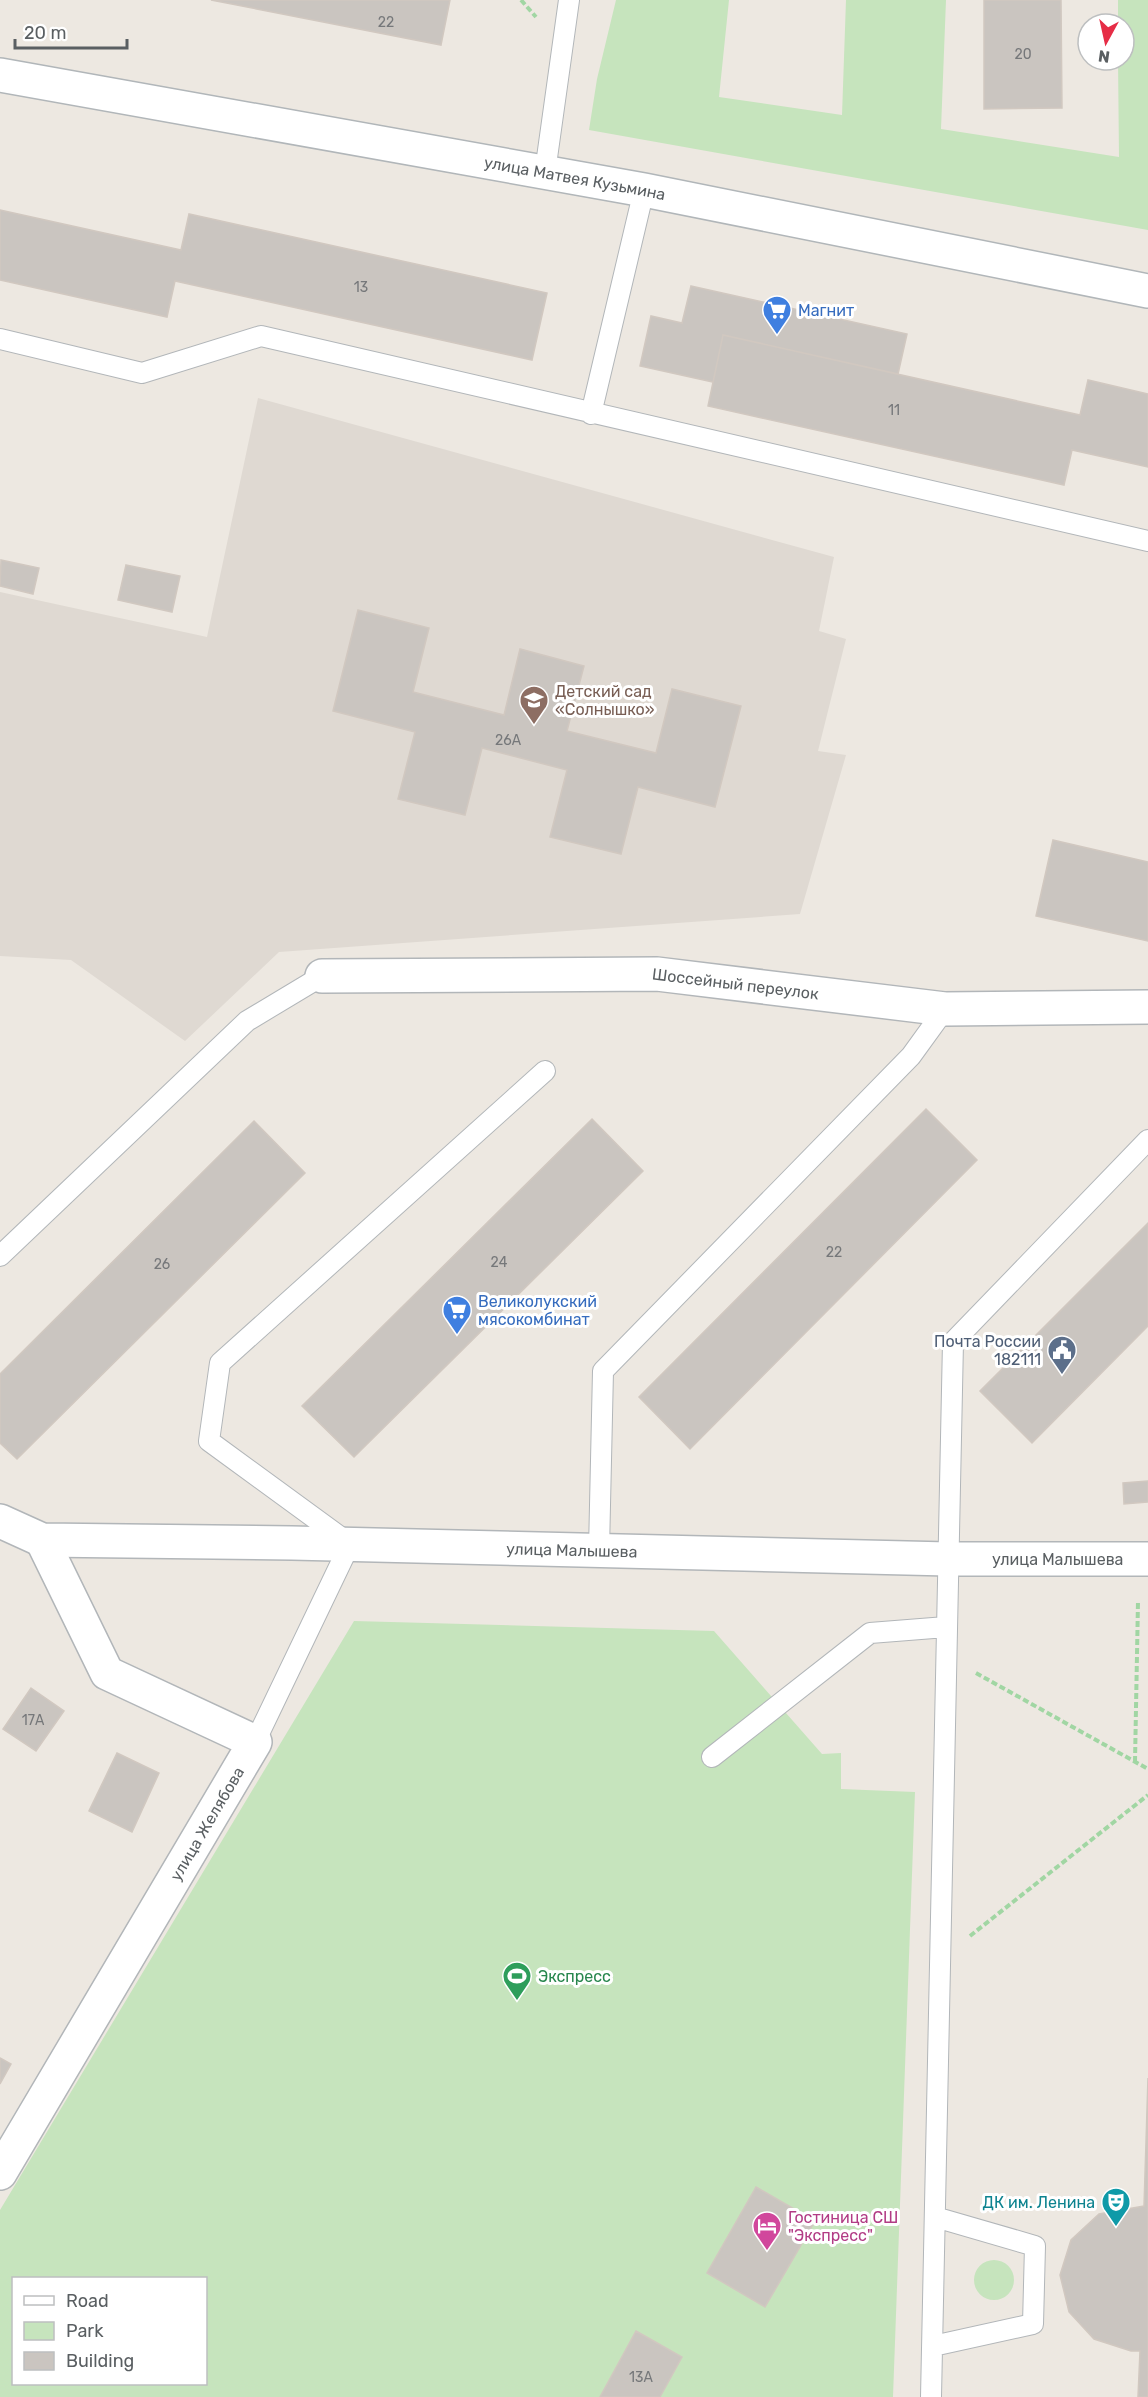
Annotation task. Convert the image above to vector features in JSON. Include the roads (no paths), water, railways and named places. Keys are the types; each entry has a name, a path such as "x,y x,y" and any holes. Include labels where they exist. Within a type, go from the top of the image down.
{"street":[{"name":"улица Матвея Кузьмина","path":"0,75 644,190 1148,291"},
{"name":"Шоссейный переулок","path":"322,976 657,974 945,1009 1148,1007"},
{"name":"улица Малышева","path":"0,1521 42,1540 350,1544 948,1558 1148,1559"},
{"path":"42,1540 107,1673 255,1742"},
{"name":"улица Желябова","path":"0,2173 255,1742"}],"lane":[{"path":"545,172 569,0"},
{"path":"591,414 644,190"},
{"path":"0,339 142,373 261,336 1148,541"},
{"path":"0,1256 247,1021 322,976"},
{"path":"599,1550 603,1371 911,1056 945,1009"},
{"path":"255,1742 350,1544 209,1441 220,1363 545,1071"},
{"path":"931,2397 952,1342 1148,1140"},
{"path":"712,1757 870,1634 946,1627"},
{"path":"933,2346 1033,2324 1035,2246 935,2217"}],"place":[{"name":"Магнит","path":"777,336"},
{"name":"Детский сад «Солнышко»","path":"534,726"},
{"name":"Великолукский мясокомбинат","path":"457,1336"},
{"name":"Почта России 182111","path":"1062,1376"},
{"name":"Экспресс","path":"517,2002"},
{"name":"ДК им. Ленина","path":"1116,2228"},
{"name":"Гостиница СШ \"Экспресс\"","path":"767,2252"}]}
